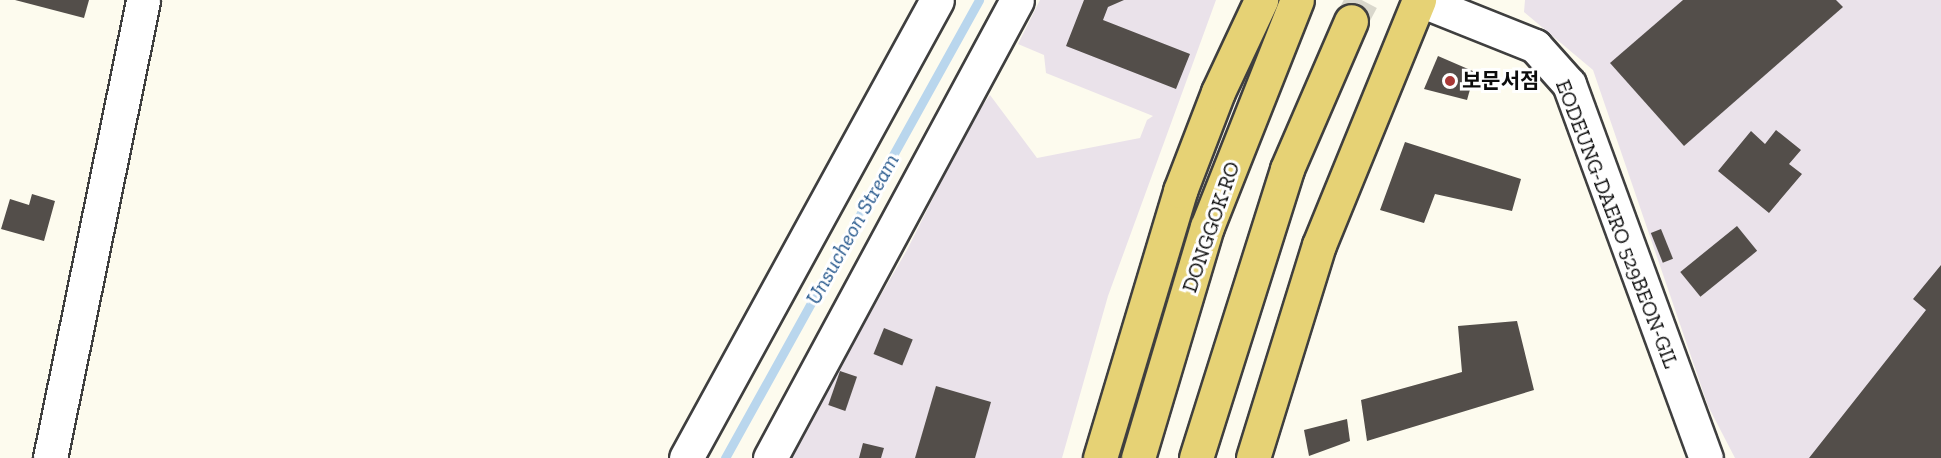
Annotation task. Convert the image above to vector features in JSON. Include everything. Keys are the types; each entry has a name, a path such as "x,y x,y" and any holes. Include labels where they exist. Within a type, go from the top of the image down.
{"main road":[{"path":"1100,458 1180,191 1218,92 1261,0"},
{"name":"DONGGOK-RO","path":"1138,458 1207,227 1298,0"},
{"path":"1253,458 1319,245 1420,0"},
{"path":"1196,458 1287,169 1351,21"}],"street":[{"path":"50,458 143,0"},
{"path":"686,458 937,0"},
{"path":"770,458 1017,0"},
{"name":"EODEUNG-DAERO 529BEON-GIL","path":"1420,0 1535,46 1569,84 1706,458"}],"shaded area":[{"path":"1040,0 1216,0 1108,296 1062,458 786,458 907,250 971,122 990,95 1037,158 1140,138 1147,120 1153,116 1046,73 1044,55 1018,44"},
{"path":"1525,0 1941,0 1941,458 1735,458 1708,406 1593,70 1524,12"}],"building":[{"path":"15,0 89,0 84,18"},
{"path":"1084,0 1124,0 1108,7 1103,20 1190,54 1176,89 1066,46"},
{"path":"1683,0 1836,0 1843,7 1684,146 1610,63"},
{"name":"보문서점","path":"1438,56 1475,72 1467,100 1424,89"},
{"path":"1776,130 1801,150 1789,164 1802,174 1769,213 1718,171 1751,131 1765,144"},
{"path":"1405,142 1521,179 1512,211 1435,194 1424,223 1380,210"},
{"path":"32,194 55,201 44,241 1,229 10,199 29,205"},
{"path":"1737,226 1757,251 1700,297 1680,272"},
{"path":"1661,229 1673,259 1663,263 1651,233"},
{"path":"1941,265 1941,458 1809,458 1926,310 1913,299"},
{"path":"1517,321 1534,390 1367,441 1361,400 1462,372 1458,326"},
{"path":"884,328 913,340 902,366 874,354"},
{"path":"840,371 857,377 845,411 828,405"},
{"path":"936,386 991,402 975,458 915,458"},
{"path":"1347,419 1350,441 1309,456 1304,430"},
{"path":"863,443 884,448 881,458 859,458"}],"waterway":[{"name":"Unsucheon Stream","path":"725,458 979,0"}],"tunnel":[{"path":"1351,21 1362,0"}],"place":[{"name":"보문서점","path":"1450,81"}]}
